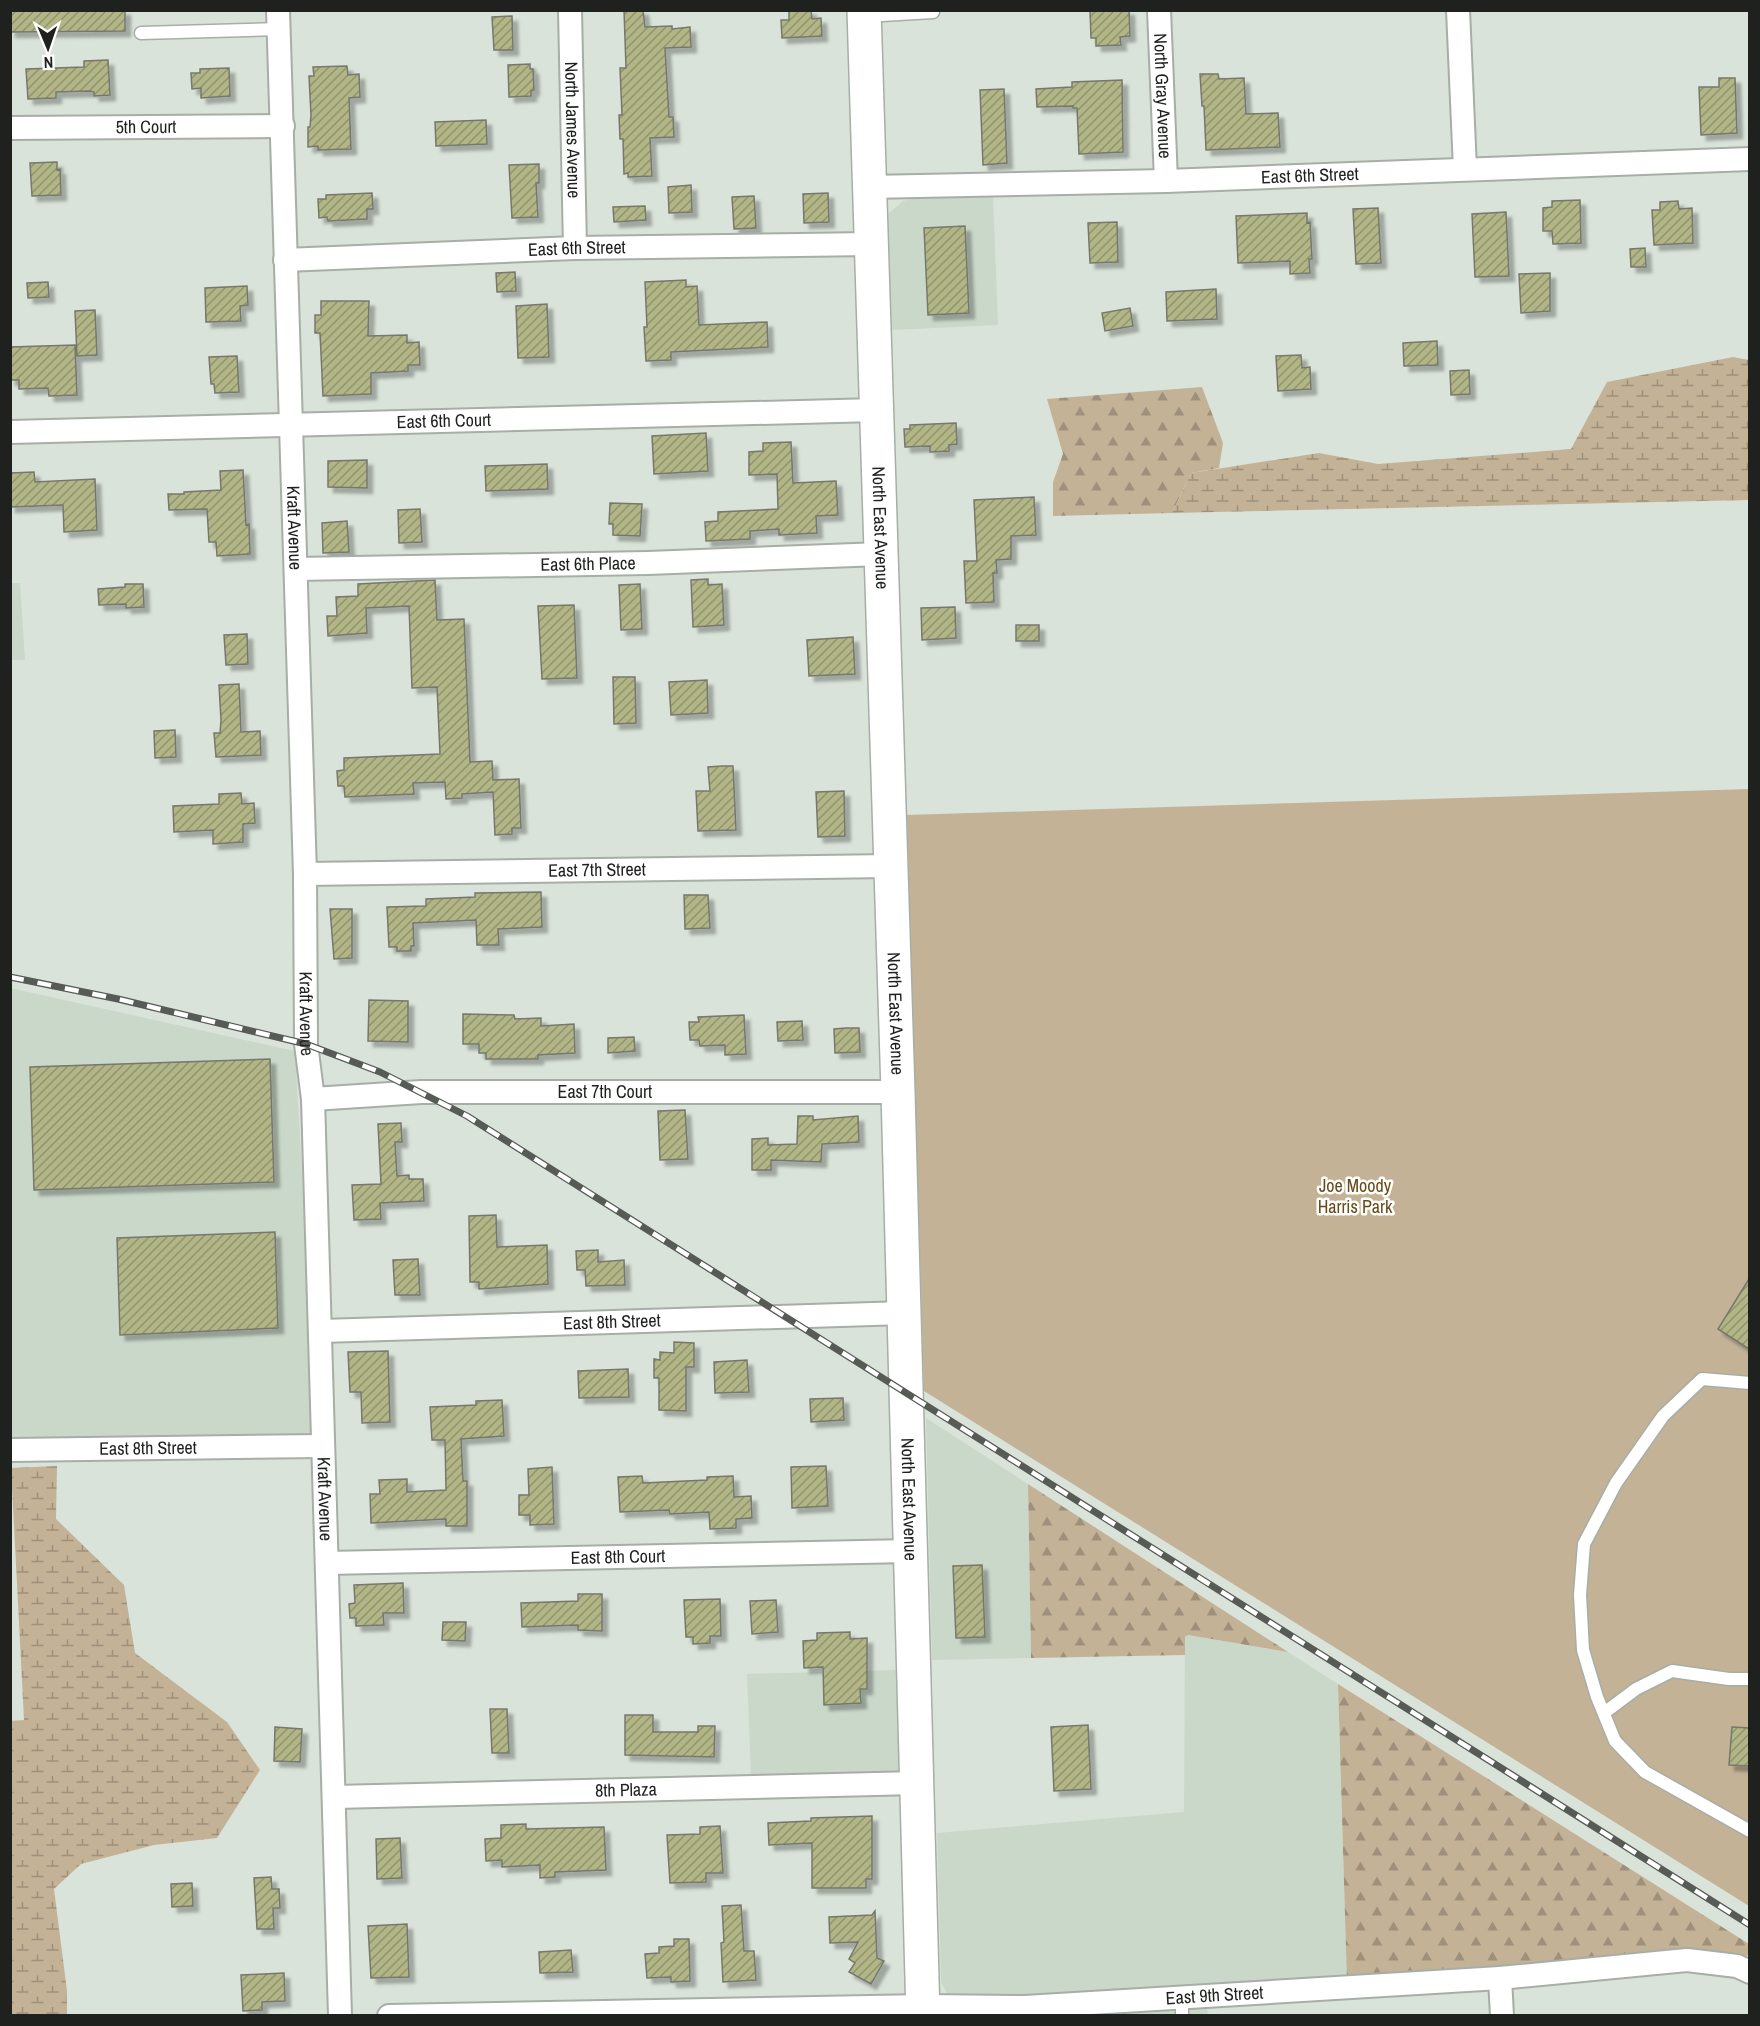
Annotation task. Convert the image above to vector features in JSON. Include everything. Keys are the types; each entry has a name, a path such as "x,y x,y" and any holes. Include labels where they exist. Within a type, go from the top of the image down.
{"main road":[{"name":"North East Avenue","path":"864,13 898,1092 923,2011"}],"street":[{"name":"North James Avenue","path":"570,10 575,248"},
{"name":"North Gray Avenue","path":"1159,10 1166,181"},
{"path":"1458,10 1465,169"},
{"name":"Kraft Avenue","path":"278,20 305,874 306,1044 313,1099 340,2016"},
{"name":"5th Court","path":"10,128 283,126"},
{"name":"East 6th Street","path":"869,187 1166,181 1749,159"},
{"name":"East 6th Street","path":"285,260 575,248 871,244"},
{"name":"East 6th Court","path":"10,432 876,410"},
{"name":"East 6th Place","path":"296,569 648,563 881,554"},
{"name":"East 7th Street","path":"305,874 891,866"},
{"name":"East 7th Court","path":"313,1099 421,1092 898,1092"},
{"name":"East 8th Street","path":"321,1330 904,1313"},
{"name":"East 8th Street","path":"10,1450 322,1446"},
{"name":"East 8th Court","path":"327,1563 910,1551"},
{"name":"8th Plaza","path":"335,1797 917,1783"},
{"name":"East 9th Street","path":"389,2016 1182,2007 1688,1960 1737,1966 1749,1972"},
{"path":"1500,1978 1502,2016"}],"lane":[{"path":"864,13 933,12"},
{"path":"141,33 278,20"},
{"path":"1749,1383 1702,1379 1663,1416 1616,1483 1584,1544 1580,1595 1583,1650 1615,1741 1645,1772 1749,1831"},
{"path":"1604,1713 1636,1689 1672,1671 1729,1679 1749,1679"}],"shaded area":[{"path":"993,196 998,325 892,330 889,213 903,201 911,199"},
{"path":"11,583 20,583 25,660 11,660"},
{"path":"10,988 295,1051 311,1331 313,1441 11,1446"},
{"path":"926,1418 1028,1484 1031,1658 932,1660"},
{"path":"1188,1635 1288,1652 1338,1684 1347,1982 957,2000 947,1993 941,1982 937,1833 1184,1812 1185,1637"},
{"path":"896,1670 899,1773 751,1777 747,1674"},
{"path":"1207,2007 1208,2016 1028,2016"}],"green space":[{"path":"1733,357 1749,360 1749,500 1172,513 1191,473 1319,453 1378,464 1571,449 1607,382"},
{"path":"1202,387 1223,443 1219,468 1191,473 1172,513 1053,516 1053,482 1063,454 1047,399"},
{"name":"Joe Moody Harris Park","path":"1749,789 1749,1906 924,1391 907,815"},
{"path":"57,1466 56,1519 124,1585 135,1653 227,1722 260,1770 217,1838 154,1845 81,1864 54,1889 67,1991 67,2015 11,2015 10,1721 24,1720 11,1468"},
{"path":"1028,1484 1288,1652 1188,1635 1185,1637 1185,1655 1031,1658"},
{"path":"1338,1684 1749,1944 1749,1955 1742,1957 1686,1948 1347,1982"}],"building":[{"path":"10,10 125,10 125,31 10,32"},
{"path":"624,10 643,10 645,27 672,26 672,29 690,27 691,47 665,48 669,117 673,117 674,137 650,138 652,176 628,177 628,173 624,174 623,139 620,139 619,115 622,115 620,68 626,68"},
{"path":"789,10 811,10 812,19 821,18 822,36 782,38 781,20 789,20"},
{"path":"1090,10 1129,10 1130,36 1120,37 1121,45 1096,46 1096,38 1091,38"},
{"path":"512,16 513,50 494,50 492,17"},
{"path":"108,60 110,95 94,96 94,92 90,91 56,92 56,98 28,99 26,69 84,67 84,61"},
{"path":"530,64 530,69 533,69 534,90 531,91 531,96 509,97 508,65"},
{"path":"347,66 348,75 359,74 360,97 349,98 351,149 318,150 318,146 308,147 308,127 310,127 311,115 309,76 314,76 313,67"},
{"path":"229,68 230,96 201,98 201,88 192,89 191,73 200,73 200,69"},
{"path":"1200,74 1218,74 1219,79 1244,78 1246,114 1278,113 1280,147 1206,150"},
{"path":"1719,78 1735,78 1737,133 1701,135 1699,87 1719,87"},
{"path":"1122,80 1123,152 1079,154 1077,108 1073,106 1037,107 1036,89 1072,87 1072,82"},
{"path":"1004,89 1007,163 983,165 980,90"},
{"path":"486,120 487,144 436,146 435,122"},
{"path":"57,162 57,170 60,169 61,195 32,196 30,163"},
{"path":"539,164 539,183 536,183 538,217 512,218 509,165"},
{"path":"691,185 692,212 669,213 668,187"},
{"path":"372,193 373,209 367,209 367,219 328,221 327,217 319,218 318,199 326,199 326,195"},
{"path":"828,193 829,222 804,223 803,194"},
{"path":"754,196 756,228 734,229 732,197"},
{"path":"1580,200 1581,243 1553,244 1552,231 1543,231 1543,208 1552,207 1552,201"},
{"path":"1678,201 1679,209 1692,208 1693,243 1654,245 1652,210 1660,210 1660,202"},
{"path":"645,206 646,220 614,222 613,207"},
{"path":"1378,208 1381,263 1356,264 1353,209"},
{"path":"1506,212 1509,276 1475,277 1472,214"},
{"path":"1307,213 1307,223 1310,222 1312,259 1309,259 1310,273 1290,274 1290,261 1238,263 1236,216"},
{"path":"1117,222 1118,262 1090,263 1088,223"},
{"path":"965,226 969,313 928,315 924,228"},
{"path":"1645,248 1646,267 1631,267 1630,249"},
{"path":"515,272 516,291 497,292 496,273"},
{"path":"1550,273 1550,311 1521,313 1519,274"},
{"path":"686,280 686,287 697,286 699,325 767,322 768,347 671,352 671,360 646,361 645,282"},
{"path":"48,282 49,297 28,298 27,283"},
{"path":"247,286 248,305 240,306 241,321 206,322 205,288"},
{"path":"1216,289 1217,319 1167,321 1166,292"},
{"path":"321,301 369,301 368,336 407,335 407,343 419,342 420,365 408,365 408,371 371,373 371,394 323,396 320,333 315,333 315,315 321,315"},
{"path":"547,304 549,357 518,358 516,306"},
{"path":"1130,308 1133,326 1105,331 1102,313"},
{"path":"95,310 97,355 77,356 75,311"},
{"path":"1437,341 1438,365 1404,366 1403,343"},
{"path":"75,345 77,395 49,396 48,388 19,389 19,380 10,380 10,347"},
{"path":"1301,355 1302,368 1310,367 1311,389 1278,391 1276,356"},
{"path":"237,356 239,392 215,393 214,384 211,384 209,357"},
{"path":"1469,370 1470,394 1451,395 1450,371"},
{"path":"956,423 957,444 949,445 949,451 930,452 930,446 905,447 904,429 910,429 910,425"},
{"path":"706,433 708,471 654,474 652,436"},
{"path":"791,442 793,483 836,481 838,515 816,516 817,533 779,535 779,529 750,531 750,539 706,541 705,522 718,521 718,512 778,509 777,474 749,475 749,452 763,451 763,443"},
{"path":"367,460 367,488 328,487 328,461"},
{"path":"547,464 548,489 486,491 485,466"},
{"path":"243,470 250,554 217,556 216,542 209,542 207,509 169,510 168,494 221,490 220,471"},
{"path":"34,472 35,482 95,479 97,530 64,532 63,505 10,507 10,473"},
{"path":"1034,497 1036,535 1011,536 1011,559 996,560 997,573 993,573 994,602 966,603 964,561 977,561 974,500"},
{"path":"610,503 642,504 640,536 613,535 613,524 609,524"},
{"path":"420,509 422,542 399,543 398,510"},
{"path":"347,521 349,552 323,553 322,523"},
{"path":"708,579 708,585 722,584 724,625 693,627 691,580"},
{"path":"435,580 437,620 464,619 470,762 492,761 493,780 519,779 521,828 512,828 512,834 495,835 493,792 462,794 462,798 446,799 445,782 413,783 414,794 345,797 344,786 338,786 337,771 344,770 344,758 440,754 437,687 412,688 409,606 366,608 367,633 328,636 327,616 337,616 336,597 358,596 358,584"},
{"path":"125,584 143,584 144,607 126,608 126,604 99,605 98,589 125,587"},
{"path":"640,584 642,629 621,630 619,585"},
{"path":"574,605 577,678 542,679 538,606"},
{"path":"955,607 956,638 922,640 921,608"},
{"path":"1016,625 1039,625 1039,641 1016,641"},
{"path":"247,634 248,664 226,665 224,635"},
{"path":"853,637 855,674 809,676 807,640"},
{"path":"613,677 635,677 636,723 614,724"},
{"path":"707,680 708,713 671,715 669,682"},
{"path":"239,684 241,732 260,731 261,755 216,757 214,733 220,733 221,720 219,685"},
{"path":"175,730 176,757 155,758 154,731"},
{"path":"733,766 736,830 698,831 696,791 710,791 708,767"},
{"path":"844,791 845,836 818,837 816,792"},
{"path":"241,793 242,804 254,803 255,823 243,824 243,842 213,844 213,830 174,832 173,806 219,804 219,794"},
{"path":"541,892 542,927 498,929 499,945 477,945 476,920 413,923 414,946 411,946 411,951 397,951 397,947 389,947 387,907 426,906 426,899 475,897 475,893"},
{"path":"684,895 708,895 710,928 685,929"},
{"path":"330,909 352,909 352,958 334,959"},
{"path":"369,1000 408,1001 408,1042 368,1041"},
{"path":"463,1014 514,1015 515,1019 541,1018 541,1026 574,1024 575,1053 538,1055 538,1059 486,1059 486,1053 479,1053 479,1044 463,1044"},
{"path":"744,1015 746,1054 725,1055 725,1045 700,1046 699,1040 690,1040 689,1022 699,1022 698,1017"},
{"path":"802,1021 803,1040 778,1041 777,1022"},
{"path":"859,1028 860,1052 835,1053 834,1029"},
{"path":"634,1037 635,1051 608,1053 608,1038"},
{"path":"270,1059 274,1182 34,1190 30,1067"},
{"path":"685,1110 688,1159 660,1160 658,1111"},
{"path":"798,1116 813,1116 813,1120 858,1116 859,1142 822,1144 821,1162 771,1160 771,1170 752,1170 752,1139 768,1138 768,1145 797,1144"},
{"path":"401,1123 402,1142 395,1142 397,1176 409,1175 409,1179 423,1179 424,1201 380,1203 381,1219 354,1220 352,1185 381,1184 378,1124"},
{"path":"496,1215 497,1247 547,1245 548,1284 479,1289 479,1282 470,1282 469,1216"},
{"path":"275,1232 278,1328 120,1335 117,1238"},
{"path":"598,1250 598,1262 624,1260 625,1285 586,1286 585,1270 577,1270 576,1251"},
{"path":"418,1259 420,1295 395,1295 393,1260"},
{"path":"1749,1279 1749,1349 1718,1329"},
{"path":"674,1342 694,1343 694,1367 686,1367 686,1411 659,1410 659,1378 654,1378 654,1359 660,1360 660,1352 674,1353"},
{"path":"388,1351 390,1422 362,1423 361,1392 350,1392 348,1352"},
{"path":"747,1360 749,1392 715,1393 714,1362"},
{"path":"628,1369 629,1397 579,1398 578,1371"},
{"path":"843,1398 844,1420 811,1422 810,1399"},
{"path":"502,1400 504,1436 461,1439 463,1481 467,1481 467,1526 446,1526 446,1519 371,1523 370,1494 380,1494 379,1480 407,1479 407,1492 446,1490 445,1440 432,1440 430,1407 476,1405 476,1401"},
{"path":"826,1466 828,1506 792,1508 791,1467"},
{"path":"552,1467 554,1524 530,1525 530,1515 519,1515 519,1495 529,1495 528,1469"},
{"path":"642,1476 643,1483 707,1480 707,1477 733,1476 734,1497 751,1496 752,1518 736,1519 736,1528 710,1529 709,1512 670,1514 669,1510 620,1512 618,1477"},
{"path":"982,1565 985,1637 956,1638 953,1566"},
{"path":"403,1583 404,1613 383,1613 384,1625 356,1626 356,1618 350,1618 349,1604 355,1603 354,1585"},
{"path":"578,1594 602,1594 602,1631 578,1630 578,1625 522,1627 521,1603 578,1601"},
{"path":"720,1599 721,1636 710,1636 710,1643 693,1644 693,1637 686,1637 684,1600"},
{"path":"776,1600 778,1632 752,1634 750,1601"},
{"path":"443,1622 466,1622 465,1641 442,1640"},
{"path":"850,1632 850,1639 867,1638 867,1689 860,1689 861,1703 824,1705 823,1667 804,1668 803,1641 817,1640 817,1633"},
{"path":"490,1709 507,1709 509,1753 492,1753"},
{"path":"625,1715 653,1715 653,1732 698,1732 698,1726 715,1726 714,1757 625,1755"},
{"path":"1088,1725 1091,1789 1054,1791 1051,1727"},
{"path":"275,1727 302,1729 300,1762 274,1761"},
{"path":"1732,1727 1749,1728 1749,1766 1729,1765"},
{"path":"872,1816 872,1879 866,1879 866,1888 812,1888 812,1843 769,1845 768,1823 811,1821 811,1818"},
{"path":"526,1824 526,1829 604,1827 606,1870 555,1872 555,1877 540,1878 540,1865 502,1867 502,1860 486,1861 485,1839 501,1838 501,1825"},
{"path":"720,1826 723,1873 706,1873 706,1882 670,1883 667,1835 700,1834 700,1827"},
{"path":"400,1838 402,1878 377,1879 376,1839"},
{"path":"271,1877 272,1889 279,1889 280,1908 273,1908 274,1929 257,1929 254,1878"},
{"path":"192,1883 193,1906 172,1907 171,1884"},
{"path":"741,1905 744,1951 754,1951 756,1980 723,1982 722,1906"},
{"path":"875,1911 877,1958 884,1961 871,1984 849,1972 855,1963 849,1959 858,1942 830,1943 829,1917 872,1915"},
{"path":"407,1924 409,1977 371,1978 368,1926"},
{"path":"674,1939 689,1939 690,1981 671,1982 671,1977 647,1978 645,1954 659,1953 659,1947 674,1946"},
{"path":"571,1950 573,1972 540,1973 539,1952"},
{"path":"284,1973 285,2001 262,2002 262,2010 243,2011 241,1975"}],"railway":[{"path":"10,977 118,999 306,1044 380,1072 467,1116 1750,1925"}]}
